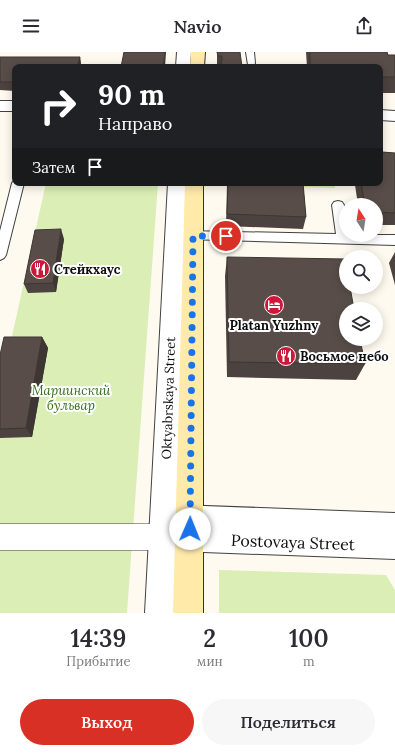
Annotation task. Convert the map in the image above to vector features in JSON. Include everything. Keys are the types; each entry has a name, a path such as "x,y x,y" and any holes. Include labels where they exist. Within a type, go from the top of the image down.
{"main road":[{"path":"197,64 198,52"},
{"name":"Oktyabrskaya Street","path":"184,235 193,186"},
{"name":"Oktyabrskaya Street","path":"177,528 188,613"}],"street":[{"path":"183,64 184,52"},
{"path":"0,106 12,106"},
{"path":"383,115 395,116"},
{"name":"Oktyabrskaya Street","path":"160,613 177,528 184,235 177,186"},
{"name":"Postovaya Street","path":"0,537 177,528 395,527"},
{"name":"Postovaya Street","path":"177,528 395,545"}],"lane":[{"path":"250,52 251,63"},
{"path":"0,255 6,209 17,186"},
{"path":"338,205 339,212"},
{"path":"184,235 339,239"},
{"path":"383,240 395,240"}],"green space":[{"name":"Мариинский бульвар","path":"45,186 158,186 127,613 0,613 0,390"},
{"path":"335,186 335,188 301,187"},
{"path":"219,570 386,575 395,590 395,613 219,613"}],"building":[{"path":"124,52 165,52 163,64 122,64"},
{"path":"217,52 240,52 242,64 221,64 222,56 218,56"},
{"path":"310,52 387,52 388,55 395,55 395,77 383,77 383,64 310,64"},
{"path":"0,57 80,57 78,64 12,64 12,82 0,82"},
{"path":"383,152 395,153 395,213 383,212 383,198 364,198 362,186 383,186"},
{"path":"228,186 303,186 306,217 227,214"},
{"path":"61,229 53,283 24,284 35,230"},
{"path":"227,257 339,259 339,294 351,294 353,302 339,302 339,346 361,346 365,364 229,362"},
{"path":"4,337 42,337 26,428 0,429 0,355"}],"place":[{"name":"Стейкхаус","path":"40,269"},
{"name":"Platan Yuzhny","path":"274,305"},
{"name":"Восьмое небо","path":"286,356"}],"route":[{"path":"190,529 193,236 226,236"}]}
